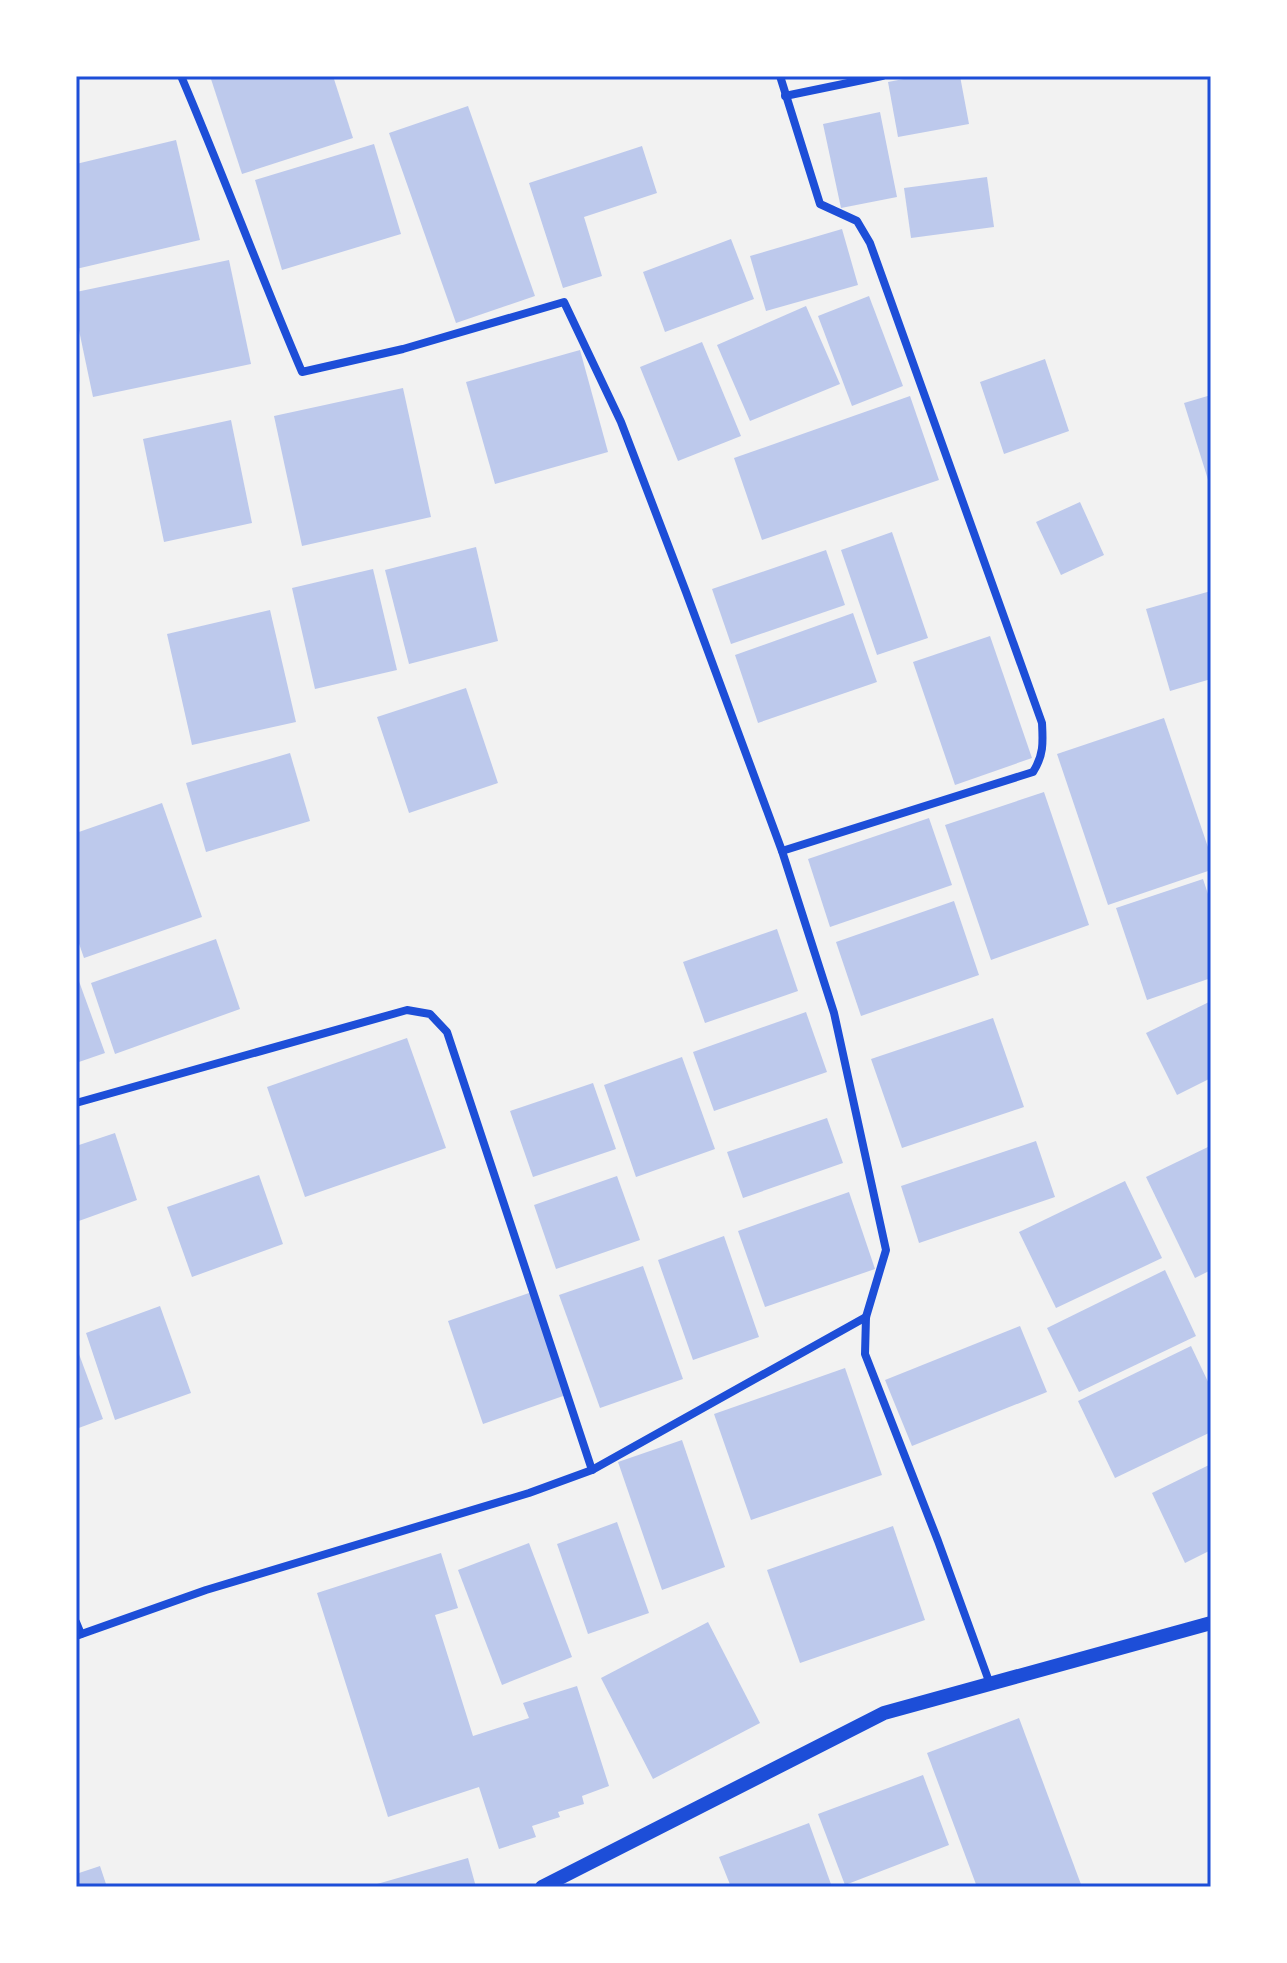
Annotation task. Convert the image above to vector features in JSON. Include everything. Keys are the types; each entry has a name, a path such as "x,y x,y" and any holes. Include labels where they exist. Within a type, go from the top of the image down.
{"street":[{"path":"181,76 302,372 403,349 564,302 621,422 782,851 834,1013 886,1250 866,1317 865,1354 990,1684"},
{"path":"780,76 820,204 857,221 870,243 1042,723 1043,746 1041,760 1033,772 782,851"},
{"path":"785,96 882,76"},
{"path":"76,1103 407,1010 430,1014 447,1032 592,1470"},
{"path":"76,1622 79,1635 206,1590 529,1493 592,1470 866,1317"},
{"path":"542,1887 884,1713 1211,1623"}],"building":[{"path":"210,76 333,76 353,138 242,174"},
{"path":"919,76 960,76 969,124 898,137 888,82"},
{"path":"468,106 535,296 456,323 389,133"},
{"path":"880,112 897,197 841,208 823,124"},
{"path":"176,140 200,240 76,269 76,164"},
{"path":"374,144 401,234 282,270 255,180"},
{"path":"642,146 657,193 584,217 602,276 563,288 529,183"},
{"path":"987,177 994,227 911,238 904,188"},
{"path":"842,229 858,285 766,311 750,256"},
{"path":"731,239 754,299 665,332 643,272"},
{"path":"229,260 251,364 93,397 76,316 76,292"},
{"path":"869,296 903,386 852,406 818,316"},
{"path":"806,306 840,384 750,421 717,345"},
{"path":"702,342 741,436 678,461 640,367"},
{"path":"580,350 608,452 495,484 466,382"},
{"path":"1045,359 1069,431 1004,454 980,382"},
{"path":"403,388 431,517 302,546 274,416"},
{"path":"1211,395 1211,486 1210,486 1184,403"},
{"path":"910,396 939,480 762,540 734,458"},
{"path":"231,420 252,523 164,542 143,439"},
{"path":"1080,502 1104,555 1061,575 1036,522"},
{"path":"892,532 928,638 877,655 841,550"},
{"path":"476,547 498,641 409,664 385,570"},
{"path":"826,550 845,605 731,644 712,589"},
{"path":"373,569 397,670 315,689 292,588"},
{"path":"1211,591 1211,679 1170,691 1146,609"},
{"path":"270,610 296,722 192,745 167,634"},
{"path":"853,613 877,682 758,723 735,655"},
{"path":"990,636 1032,758 955,785 913,662"},
{"path":"466,688 498,783 409,813 377,717"},
{"path":"1164,718 1211,856 1211,870 1108,905 1057,754"},
{"path":"290,753 310,821 206,852 186,783"},
{"path":"1044,792 1089,925 991,960 945,825"},
{"path":"162,803 202,917 84,958 76,935 76,833"},
{"path":"929,818 952,885 830,927 808,859"},
{"path":"1203,879 1211,903 1211,978 1147,1000 1116,908"},
{"path":"954,901 979,975 861,1016 836,942"},
{"path":"777,929 798,991 705,1023 683,962"},
{"path":"216,939 240,1009 115,1054 91,983"},
{"path":"76,973 105,1053 76,1063"},
{"path":"1211,1001 1211,1078 1177,1095 1146,1033"},
{"path":"806,1012 827,1072 714,1111 693,1052"},
{"path":"993,1018 1024,1107 902,1148 871,1059"},
{"path":"407,1038 446,1148 305,1197 267,1087"},
{"path":"682,1057 715,1149 636,1177 604,1085"},
{"path":"593,1083 616,1149 533,1177 510,1111"},
{"path":"827,1118 843,1163 743,1198 727,1152"},
{"path":"115,1133 137,1200 76,1222 76,1146"},
{"path":"1036,1141 1055,1197 919,1243 901,1186"},
{"path":"1210,1146 1211,1270 1195,1278 1146,1177"},
{"path":"259,1175 283,1244 192,1277 167,1207"},
{"path":"617,1176 640,1240 556,1269 534,1205"},
{"path":"1125,1181 1162,1258 1056,1308 1019,1232"},
{"path":"849,1192 875,1269 765,1307 738,1231"},
{"path":"724,1236 759,1337 693,1360 658,1260"},
{"path":"643,1266 683,1379 600,1408 559,1295"},
{"path":"1165,1270 1196,1336 1079,1392 1047,1328"},
{"path":"532,1292 566,1395 483,1424 448,1321"},
{"path":"160,1306 191,1393 115,1420 86,1333"},
{"path":"1020,1326 1047,1392 912,1446 885,1380"},
{"path":"76,1346 103,1419 76,1429"},
{"path":"1191,1346 1211,1388 1211,1432 1115,1478 1078,1401"},
{"path":"845,1368 882,1475 751,1520 714,1414"},
{"path":"682,1440 725,1567 662,1590 618,1462"},
{"path":"1211,1464 1211,1550 1185,1563 1152,1493"},
{"path":"617,1522 649,1613 588,1634 557,1544"},
{"path":"893,1526 925,1620 800,1663 767,1570"},
{"path":"529,1543 572,1657 502,1685 458,1570"},
{"path":"441,1553 458,1608 435,1615 473,1736 529,1718 523,1703 577,1686 609,1786 582,1796 584,1804 558,1812 560,1817 532,1826 536,1837 499,1849 479,1787 388,1817 317,1593"},
{"path":"708,1622 760,1723 653,1779 601,1678"},
{"path":"1019,1718 1082,1887 977,1887 927,1753"},
{"path":"923,1775 949,1845 845,1885 818,1814"},
{"path":"809,1823 832,1887 731,1887 719,1857"},
{"path":"468,1858 476,1887 370,1887 370,1886"},
{"path":"100,1866 107,1887 76,1887 76,1874"}]}
